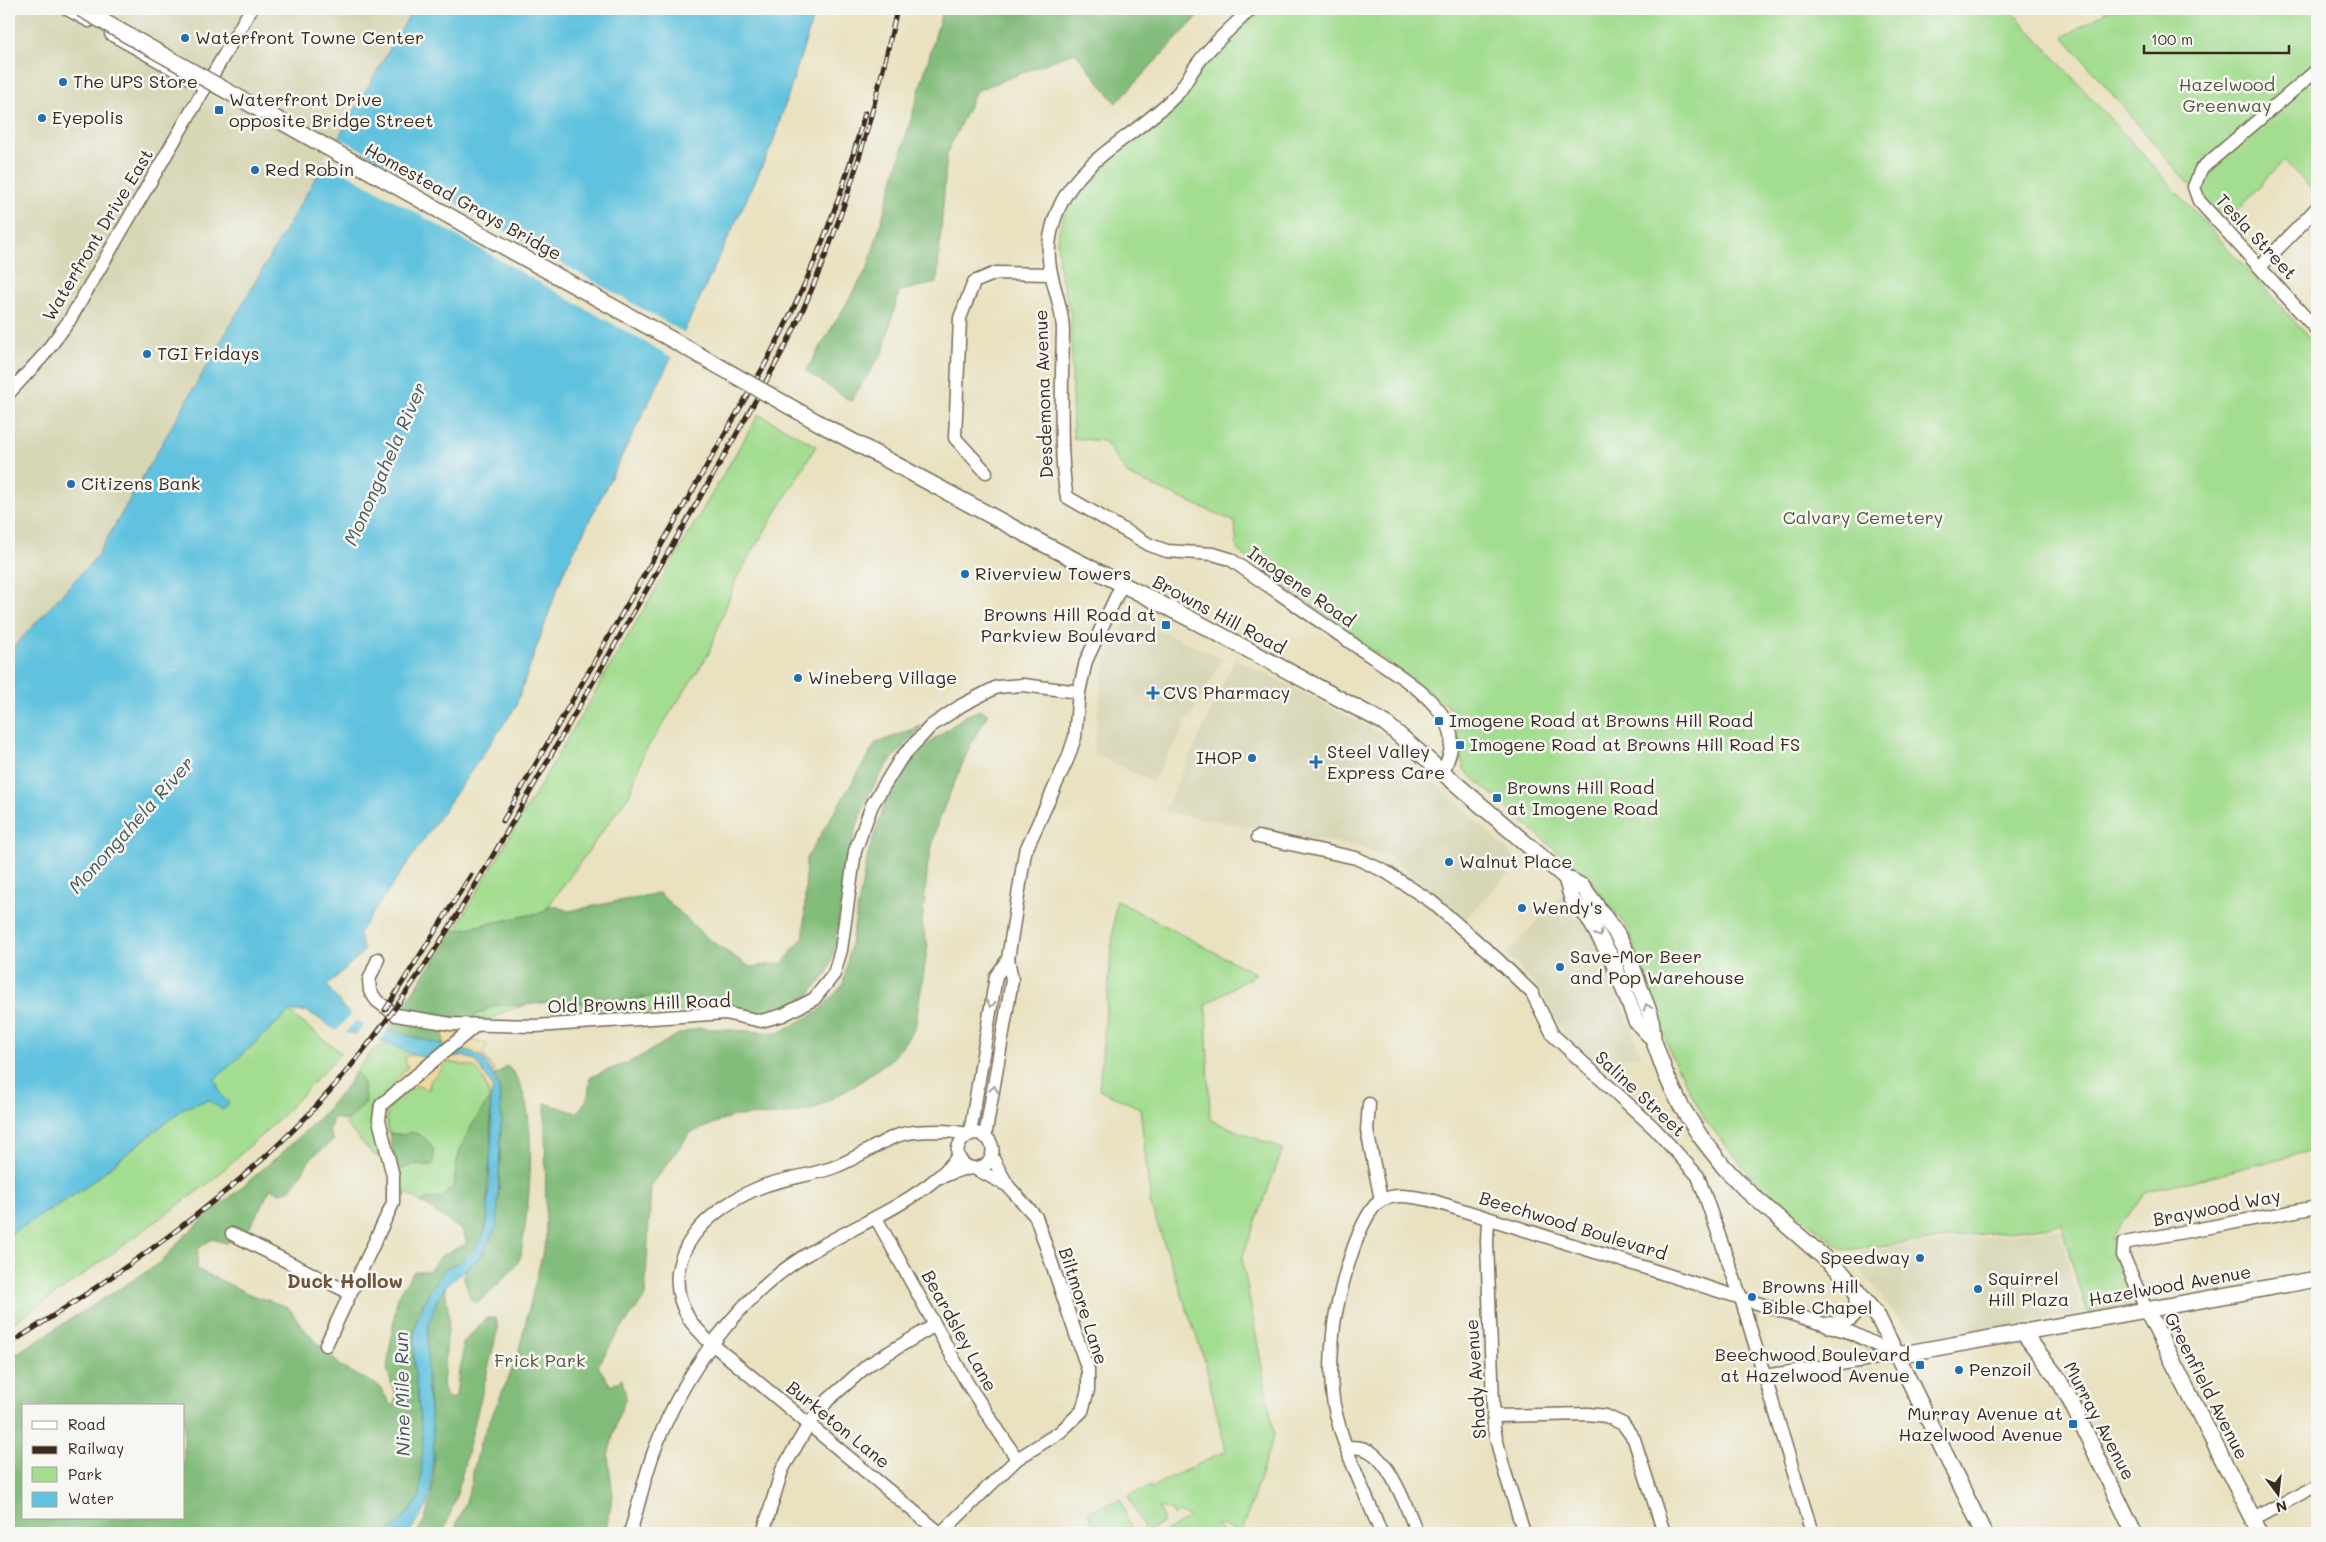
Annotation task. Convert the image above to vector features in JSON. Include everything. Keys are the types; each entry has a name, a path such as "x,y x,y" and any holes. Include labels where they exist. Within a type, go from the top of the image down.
{"main road":[{"name":"Homestead Grays Bridge","path":"81,9 826,427"},
{"name":"Browns Hill Road","path":"826,427 1385,723 1566,878 1572,899 1588,917 1612,959 1636,1021 1653,1039 1666,1075 1681,1106 1700,1136 1724,1167 1746,1190 1820,1252 1855,1287 1878,1317 1897,1355"},
{"name":"Hazelwood Avenue","path":"1897,1355 2317,1279"},
{"path":"1828,1325 1844,1322 1854,1314 1858,1300 1855,1287"},
{"name":"Greenfield Avenue","path":"2146,1309 2260,1533"},
{"name":"Murray Avenue","path":"2022,1332 2057,1377 2069,1398 2134,1533"},
{"path":"1897,1355 1984,1533"}],"street":[{"path":"67,9 207,87"},
{"name":"Waterfront Drive East","path":"9,393 43,356 69,321 251,9"},
{"name":"Desdemona Avenue","path":"1067,497 1063,480 1061,412 1063,326 1051,274 1049,246 1058,208 1077,179 1107,149 1155,115 1178,93 1199,62 1251,9"},
{"name":"Tesla Street","path":"2317,70 2201,169 2194,187 2199,201 2317,330"},
{"path":"2260,267 2317,208"},
{"path":"986,472 955,438 960,318 974,282 996,273 1051,274"},
{"name":"Imogene Road","path":"1067,497 1150,545 1167,551 1213,554 1230,559 1409,684 1439,709 1449,726 1451,752 1443,773"},
{"path":"985,1137 1012,980 1008,959 1025,852 1068,758 1074,738 1079,692 1086,661 1122,584"},
{"name":"Old Browns Hill Road","path":"378,959 369,980 370,991 374,997 396,1015 471,1030 725,1013 761,1022 783,1015 814,999 834,974 855,851 872,805 901,758 931,726 962,705 997,687 1023,685 1079,692"},
{"name":"Saline Street","path":"1258,837 1356,858 1386,872 1432,902 1498,960 1532,993 1553,1034 1654,1128 1698,1176 1741,1298 1812,1533"},
{"path":"937,1178 969,1135 996,976 1008,959"},
{"path":"326,1345 394,1203 393,1176 379,1113 381,1105 471,1030"},
{"path":"1369,1104 1367,1130 1381,1200 1368,1213 1348,1262 1334,1323 1331,1380 1334,1406 1346,1447 1381,1533"},
{"name":"Burketon Lane","path":"941,1533 714,1344 690,1320 683,1306 679,1290 680,1261 689,1241 701,1224 740,1197 766,1185 833,1168 896,1136 932,1131 960,1132 969,1135"},
{"path":"945,1131 966,1166 974,1168 1008,1186"},
{"path":"969,1135 985,1137 992,1146 992,1157 1008,1186"},
{"path":"630,1533 655,1447 671,1412 694,1370 727,1326 780,1273 804,1256 840,1235 876,1218 937,1178 986,1165 992,1157"},
{"name":"Biltmore Lane","path":"941,1533 1017,1459 1060,1432 1082,1411 1088,1390 1088,1370 1036,1217 1008,1186"},
{"name":"Beechwood Boulevard","path":"1381,1200 1396,1196 1413,1196 1828,1325 1852,1333 1897,1355"},
{"name":"Braywood Way","path":"2146,1309 2123,1255 2124,1244 2317,1207"},
{"name":"Beardsley Lane","path":"876,1218 967,1383 1017,1459"},
{"name":"Shady Avenue","path":"1488,1219 1487,1242 1493,1416 1503,1466 1524,1533"},
{"path":"232,1234 350,1293"},
{"path":"763,1533 782,1470 809,1424 828,1400 868,1365 935,1325"},
{"name":"Hazelwood Avenue","path":"1764,1376 1897,1355"},
{"path":"1493,1416 1588,1414 1606,1416 1623,1424 1634,1439 1664,1533"},
{"path":"1346,1447 1368,1450 1375,1455 1384,1466 1406,1505 1417,1533"},
{"path":"2253,1519 2317,1485"}],"shaded area":[{"path":"9,9 413,9 97,556 9,652"},
{"path":"1127,616 1223,659 1152,782 1093,753 1103,671"},
{"name":"Walnut Place","path":"1235,658 1382,734 1520,862 1465,919 1392,858 1362,847 1164,812"},
{"path":"1564,893 1596,934 1641,1055 1595,1066 1569,1042 1538,988 1506,954"},
{"path":"2059,1229 2082,1313 1963,1333 1930,1335 1913,1330 1899,1320 1857,1264 1859,1251"}],"green space":[{"path":"943,9 1205,9 1116,103 1075,52 976,91 947,153 937,283 899,291 883,352 851,401 806,371 868,267"},
{"name":"Calvary Cemetery","path":"1260,9 2010,9 2317,346 2317,1149 2145,1193 2111,1238 2139,1301 2087,1312 2061,1225 1844,1250 1757,1184 1706,1121 1672,1057 1628,929 1592,882 1464,770 1454,711 1237,550 1235,522 1128,475 1104,441 1073,438 1071,316 1059,268 1057,239 1065,211 1082,185 1121,148 1173,109 1207,63"},
{"name":"Hazelwood Greenway","path":"2110,9 2317,9 2317,195 2284,160 2226,222 2180,174 2064,37"},
{"path":"759,414 816,446 737,577 708,655 644,753 629,795 544,912 454,931"},
{"name":"Frick Park","path":"980,710 988,714 971,744 938,821 928,863 922,925 928,945 915,1028 894,1057 856,1085 810,1111 777,1115 733,1116 690,1133 651,1186 645,1297 617,1334 598,1366 611,1386 622,1379 626,1397 617,1420 608,1456 613,1496 605,1533 453,1533 467,1499 480,1443 517,1358 546,1239 545,1103 577,1113 588,1098 590,1077 634,1060 679,1034 699,1028 778,1033 818,1012 843,985 868,854 891,785 919,751 965,716"},
{"path":"922,726 887,765 869,794 855,830 844,884 833,956 827,974 807,997 779,1012 762,1014 707,1010 662,995 597,1005 563,1000 526,1005 495,1005 469,1019 399,1012 454,931 544,912 551,905 569,911 659,893 707,938 750,967 783,963 804,936 806,859 876,743"},
{"path":"1116,900 1256,974 1206,1004 1210,1120 1283,1149 1242,1258 1274,1434 1242,1532 1216,1524 1222,1533 1163,1533 1190,1517 1179,1513 1174,1516 1172,1511 1159,1507 1164,1522 1146,1533 1129,1495 1151,1486 1152,1488 1226,1451 1204,1358 1151,1206 1140,1108 1099,1090"},
{"path":"662,995 707,1010 565,1016 563,1000 597,1005"},
{"path":"495,1005 526,1005 506,1011 491,1019 469,1019"},
{"path":"289,1012 341,1053 278,1120 210,1182 62,1290 9,1325 9,1235 80,1191 184,1108 208,1100 223,1110 215,1079"},
{"path":"396,1018 442,1028 444,1045 387,1032"},
{"path":"389,1044 414,1055 405,1057 408,1067 400,1083 369,1109 381,1146 380,1154 376,1157 345,1124 366,1102 362,1080 356,1071 375,1048"},
{"path":"447,1062 475,1067 483,1078 490,1099 470,1128 460,1150 455,1173 455,1184 441,1198 425,1199 421,1202 400,1189 398,1171 413,1164 432,1165 405,1135 389,1133 387,1116 392,1104 416,1085 429,1089 430,1081"},
{"path":"507,1066 518,1080 525,1099 529,1122 530,1174 526,1222 518,1262 478,1303 470,1299 464,1277 467,1268 481,1256 499,1195 501,1118 499,1089 494,1076"},
{"path":"356,1071 362,1080 366,1102 346,1121 333,1117 329,1132 334,1140 312,1157 291,1189 280,1193 271,1188 245,1236 226,1243 212,1239 198,1249 197,1269 249,1294 288,1307 306,1331 343,1368 379,1386 390,1404 394,1406 396,1397 387,1369 397,1298 414,1271 429,1271 442,1255 467,1244 463,1231 421,1202 425,1199 441,1198 455,1184 455,1173 460,1150 470,1128 490,1099 491,1152 487,1186 488,1215 483,1236 474,1249 460,1262 446,1268 423,1303 415,1329 414,1366 423,1443 420,1496 412,1509 390,1533 9,1533 9,1358 160,1263 183,1237 283,1152 322,1115 347,1086"},
{"path":"409,1132 420,1135 429,1143 434,1159 432,1165 413,1164 398,1171 389,1133 405,1135"},
{"path":"445,1287 449,1318 443,1384 445,1394 450,1399 456,1396 463,1357 463,1343 486,1318 496,1318 498,1328 456,1498 443,1533 417,1533 427,1512 433,1488 433,1434 426,1353 428,1329 434,1307"},
{"path":"1120,1499 1133,1533 1097,1533 1088,1512"}],"sand":[{"path":"442,1028 457,1030 458,1033 455,1038 488,1045 482,1052 496,1074 494,1076 482,1058 444,1045"},
{"path":"414,1055 471,1058 481,1067 491,1082 490,1099 484,1080 475,1067 448,1062 430,1081 428,1090 416,1085 413,1088 395,1081 408,1067 405,1057"}],"water":[{"name":"Monongahela River","path":"413,9 816,9 772,145 678,344 563,573 515,708 359,933 364,951 327,986 343,1007 360,1024 470,1051 483,1058 494,1076 499,1089 501,1118 497,1226 481,1256 445,1287 436,1302 428,1329 427,1387 434,1440 431,1491 427,1506 409,1533 390,1533 412,1509 420,1496 423,1443 414,1366 415,1329 419,1314 430,1290 446,1268 460,1262 474,1249 483,1236 487,1225 492,1123 490,1099 493,1087 475,1060 462,1056 428,1058 414,1055 384,1042 335,1029 307,1011 289,1012 215,1079 221,1095 229,1103 223,1110 208,1100 184,1108 80,1191 9,1235 9,652 97,556"}],"pier":[{"path":"337,136 685,333 673,358 323,160"},
{"path":"352,1013 358,1018 344,1034 336,1031"},
{"path":"365,1023 388,1030 378,1043 354,1037"}],"railway":[{"path":"9,1344 128,1266 204,1209 240,1179 309,1114 347,1071 383,1025 416,978 509,829 740,429 793,331 827,252 854,173 877,92 897,9"},
{"path":"503,821 780,336 822,243 856,146 865,113"},
{"path":"385,1010 471,875"}],"place":[{"name":"Waterfront Towne Center","path":"185,38"},
{"name":"The UPS Store","path":"63,82"},
{"name":"Waterfront Drive opposite Bridge Street","path":"219,110"},
{"name":"Eyepolis","path":"42,118"},
{"name":"Red Robin","path":"255,170"},
{"name":"TGI Fridays","path":"147,354"},
{"name":"Citizens Bank","path":"71,484"},
{"name":"Riverview Towers","path":"965,574"},
{"name":"Browns Hill Road at Parkview Boulevard","path":"1166,625"},
{"name":"Wineberg Village","path":"798,678"},
{"name":"CVS Pharmacy","path":"1153,693"},
{"name":"Imogene Road at Browns Hill Road","path":"1439,721"},
{"name":"Imogene Road at Browns Hill Road FS","path":"1460,745"},
{"name":"IHOP","path":"1252,758"},
{"name":"Steel Valley Express Care","path":"1316,762"},
{"name":"Browns Hill Road at Imogene Road","path":"1497,798"},
{"name":"Walnut Place","path":"1449,862"},
{"name":"Wendy's","path":"1522,908"},
{"name":"Save-Mor Beer and Pop Warehouse","path":"1560,967"},
{"name":"Speedway","path":"1920,1258"},
{"name":"Squirrel Hill Plaza","path":"1978,1289"},
{"name":"Browns Hill Bible Chapel","path":"1752,1297"},
{"name":"Beechwood Boulevard at Hazelwood Avenue","path":"1920,1365"},
{"name":"Penzoil","path":"1959,1370"},
{"name":"Murray Avenue at Hazelwood Avenue","path":"2073,1424"}],"district":[{"name":"Duck Hollow","path":"345,1281"}],"water label":[{"name":"Nine Mile Run","path":"402,1394"}]}
